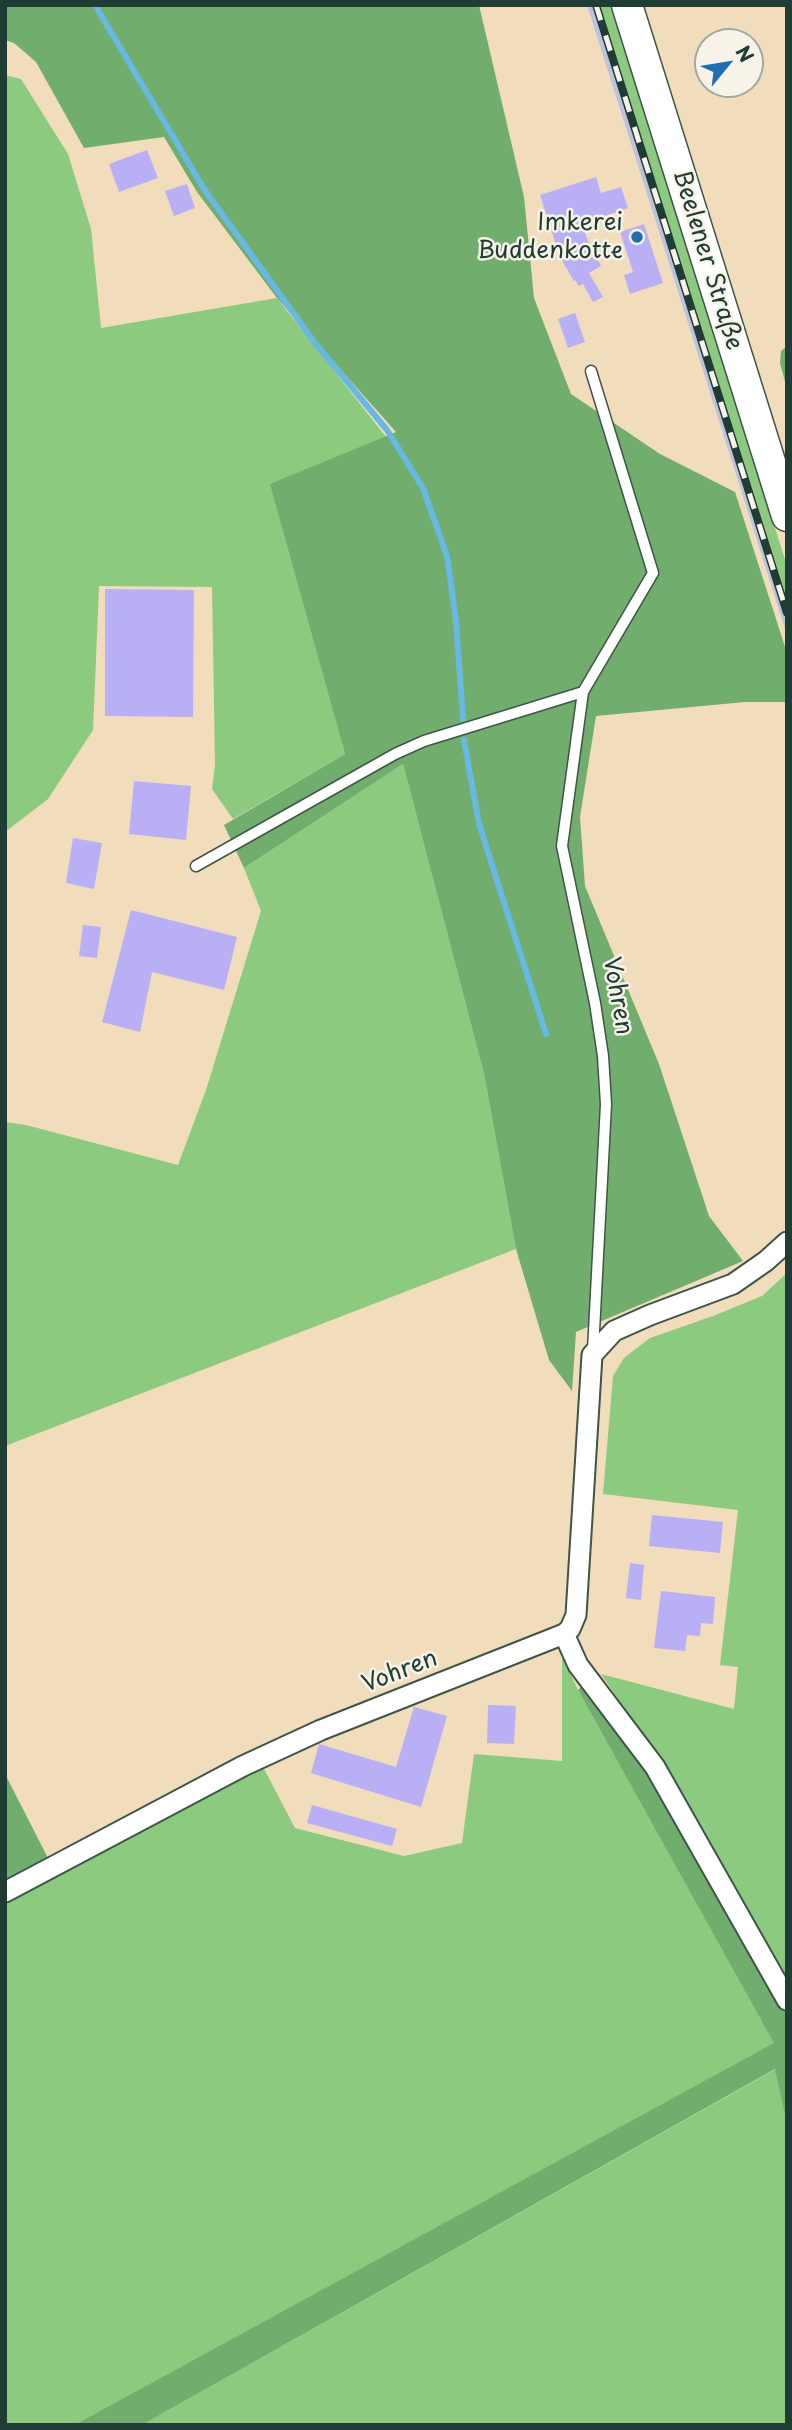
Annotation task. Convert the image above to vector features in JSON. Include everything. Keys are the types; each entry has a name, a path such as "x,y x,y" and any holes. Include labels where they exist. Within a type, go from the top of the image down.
{"main road":[{"name":"Beelener Straße","path":"627,5 787,516"}],"street":[{"path":"592,1355 614,1331 733,1284 766,1261 787,1242"},
{"name":"Vohren","path":"5,1892 243,1766 321,1730 564,1634 570,1629 576,1615 592,1355"},
{"path":"564,1634 578,1665 655,1767 787,2000"}],"lane":[{"path":"196,866 395,754 424,741 583,692 653,573 590,371"},
{"name":"Vohren","path":"583,692 562,846 595,1003 604,1068 606,1104 592,1355"},
{"path":"595,1311 603,1325 614,1331"}],"shaded area":[{"path":"587,5 600,5 787,599 787,635"}],"green space":[{"path":"5,5 479,5 524,197 534,298 571,394 660,454 735,492 787,653 787,702 745,702 596,716 580,817 585,886 659,1064 709,1216 743,1261 576,1332 572,1391 549,1360 516,1249 484,1074 403,764 244,868 224,825 345,754 270,484 396,432 277,298 197,192 164,137 84,148 36,62 14,43 5,40"},
{"path":"600,5 611,5 787,566 787,599"},
{"path":"5,75 21,79 68,154 91,229 101,328 277,298 386,437 271,484 345,754 233,819 212,789 215,765 212,587 99,586 93,730 48,799 5,832"},
{"path":"787,346 787,389 780,363 781,351"},
{"path":"403,764 484,1074 516,1249 5,1446 5,1122 26,1125 178,1165 206,1090 261,911 244,868"},
{"path":"787,1273 785,1975 663,1765 601,1674 734,1709 738,1667 720,1665 738,1510 603,1494 613,1376 624,1358 650,1338 762,1296"},
{"path":"562,1657 775,2043 74,2425 5,2425 5,1903 262,1765 295,1828 404,1856 462,1843 474,1754 562,1761"},
{"path":"585,1683 648,1766 787,2015 787,2125 775,2069 142,2425 74,2425 774,2043 578,1690"},
{"path":"5,1774 49,1860 5,1880"},
{"path":"776,2069 787,2125 787,2425 142,2425"}],"building":[{"path":"147,150 158,178 119,192 109,164"},
{"path":"596,177 601,193 621,187 628,208 582,224 601,266 589,273 603,297 593,302 583,284 579,286 574,281 560,257 540,195"},
{"path":"187,184 195,208 174,216 165,191"},
{"path":"644,224 663,283 630,294 624,275 633,272 620,232"},
{"path":"575,313 585,342 568,348 558,319"},
{"path":"105,589 194,590 193,717 105,716"},
{"path":"134,781 191,786 186,840 129,834"},
{"path":"73,838 102,843 94,889 66,883"},
{"path":"131,910 237,937 224,990 152,972 140,1032 102,1022"},
{"path":"83,925 101,927 97,958 79,956"},
{"path":"652,1515 723,1522 720,1553 649,1546"},
{"path":"630,1563 644,1565 641,1600 626,1598"},
{"path":"661,1591 715,1597 713,1624 701,1623 700,1636 687,1635 685,1651 654,1648"},
{"path":"488,1705 516,1706 514,1744 487,1743"},
{"path":"414,1707 447,1716 421,1807 311,1773 319,1744 396,1767"},
{"path":"312,1805 397,1829 392,1846 307,1823"}],"waterway":[{"path":"95,5 204,189 315,343 387,430 423,488 447,556 456,621 463,719"},
{"path":"464,740 479,824 546,1034"}],"railway":[{"path":"596,5 787,613"}],"place":[{"name":"Imkerei Buddenkotte","path":"637,237"}]}
